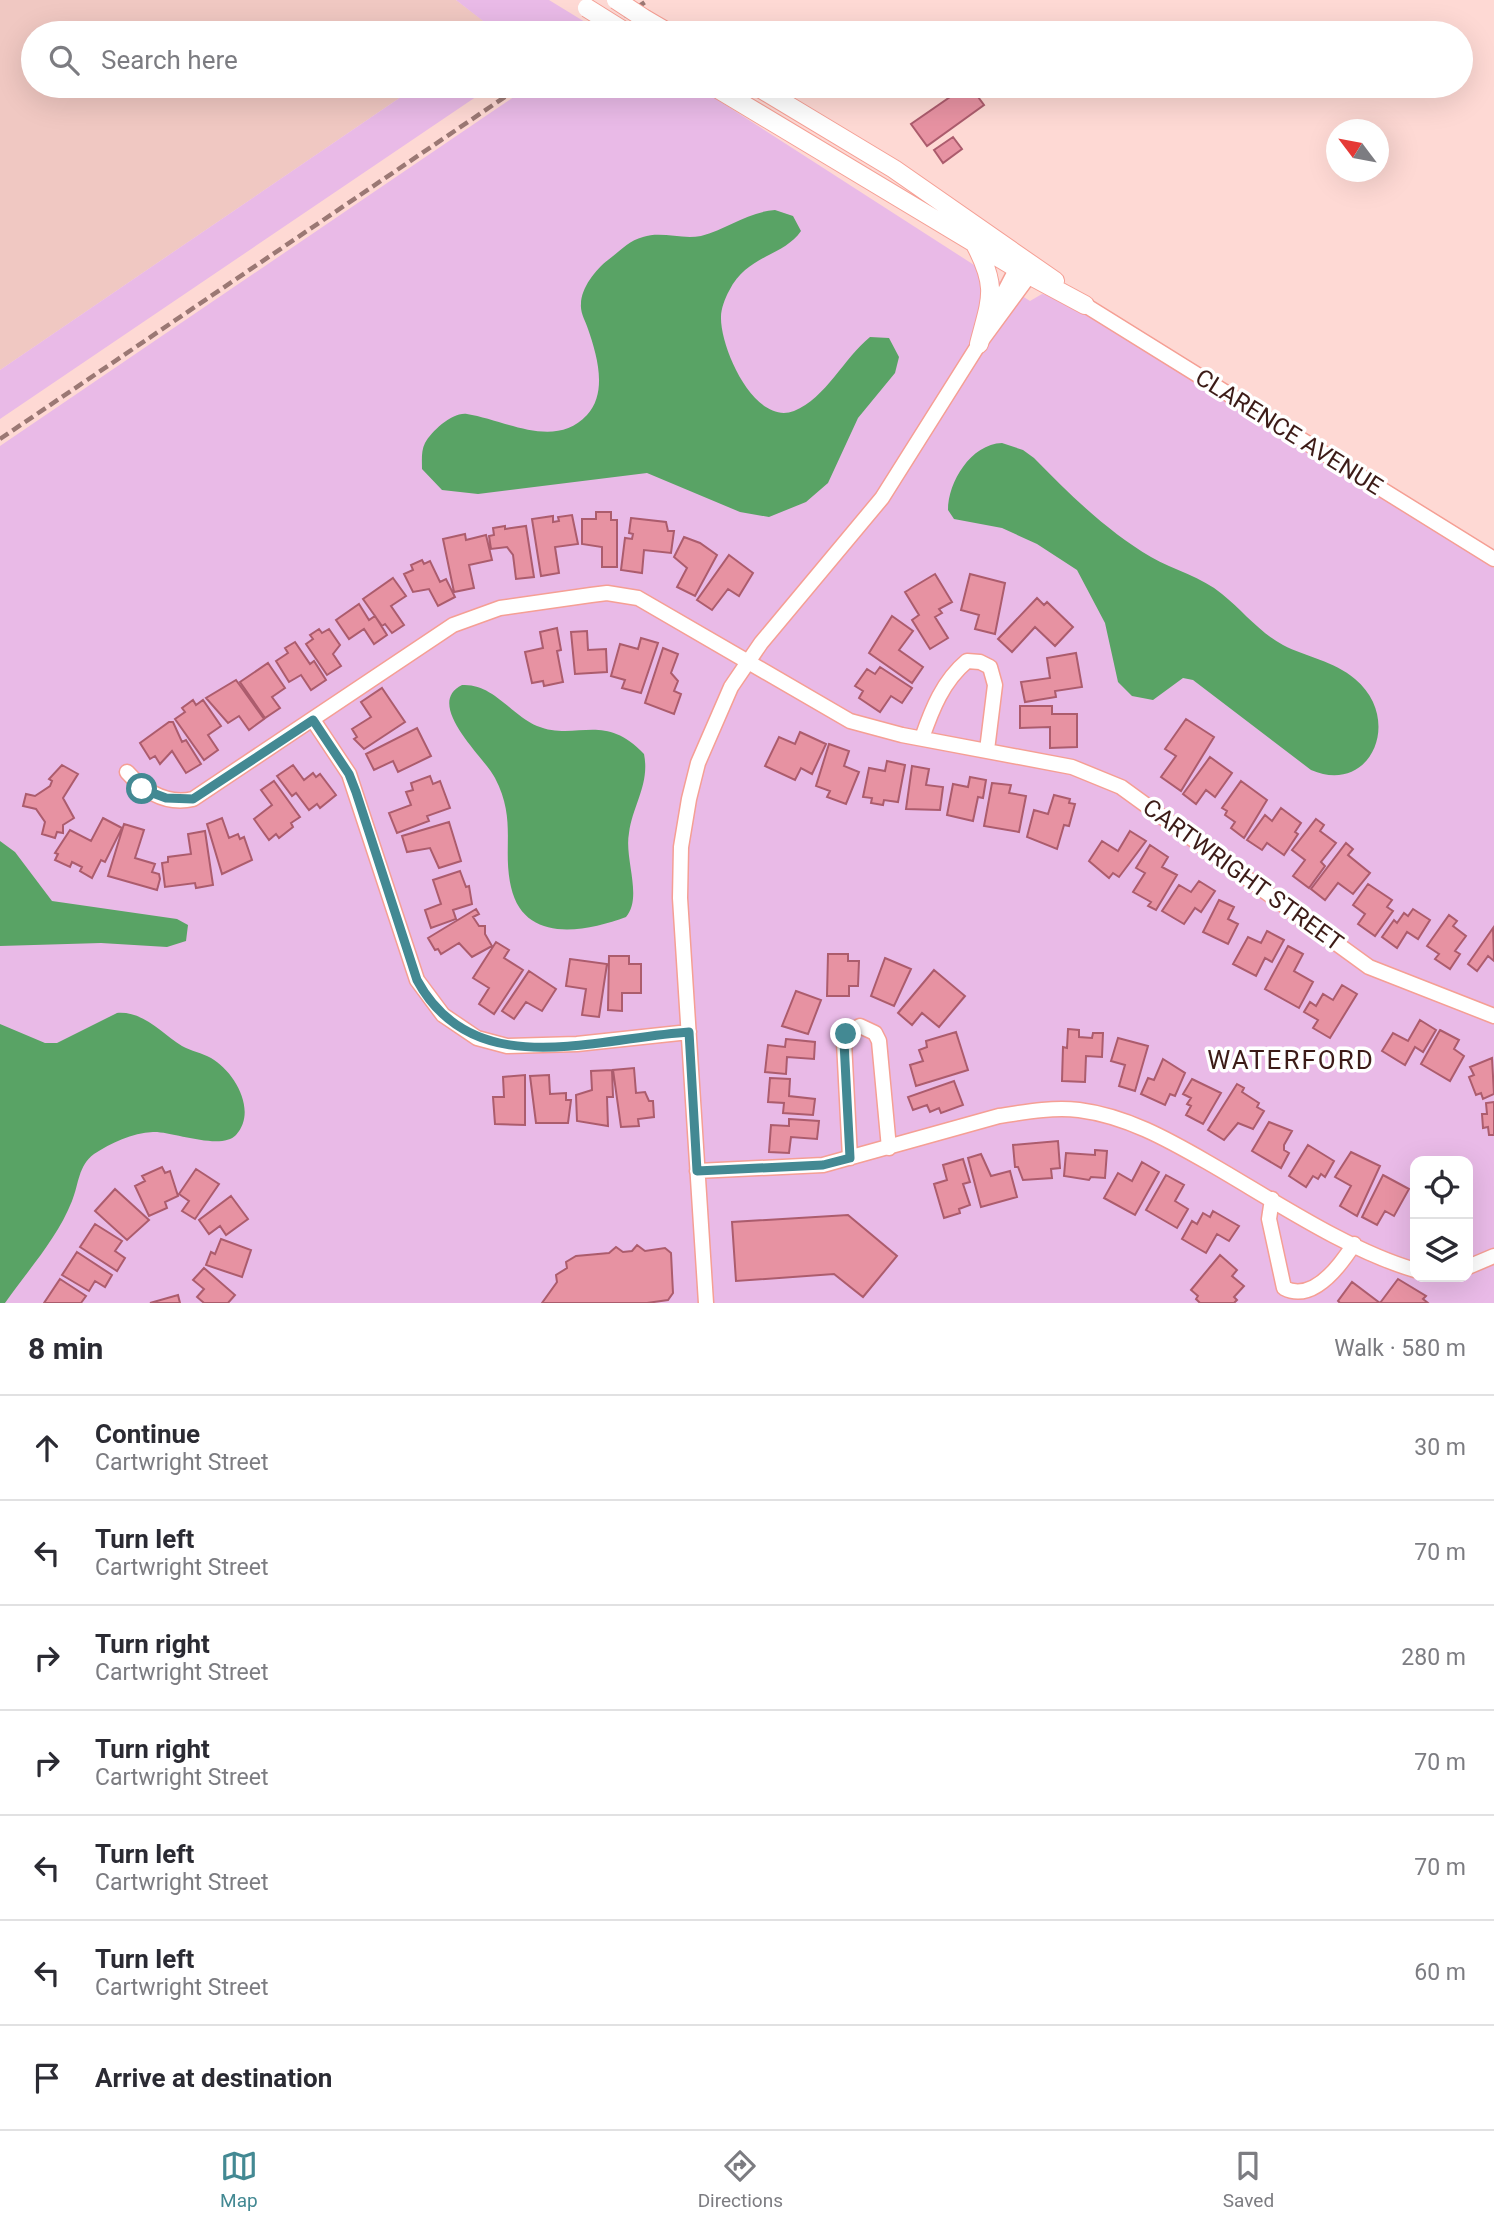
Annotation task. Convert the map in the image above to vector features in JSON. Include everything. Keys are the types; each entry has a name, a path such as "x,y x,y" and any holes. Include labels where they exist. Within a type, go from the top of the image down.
{"main road":[{"path":"616,0 648,21"},
{"path":"580,4 607,21"},
{"name":"CLARENCE AVENUE","path":"733,98 975,244 1026,267"},
{"name":"CLARENCE AVENUE","path":"776,98 894,169 1026,267 1085,305"},
{"path":"974,351 992,292 986,266 975,244"}],"street":[{"path":"706,1303 680,898 681,847 698,763 718,713 748,661 882,498 1026,267"},
{"name":"CLARENCE AVENUE","path":"1085,305 1494,559"},
{"name":"CARTWRIGHT STREET","path":"127,772 142,789 153,794 185,801 193,799 453,625 500,608 591,595 638,598 850,721 1072,767 1121,787 1368,967 1494,1016"},
{"path":"922,738 938,697 958,669 967,661 980,662 990,667 996,685 987,750"},
{"path":"313,720 349,774 417,980 432,1005 453,1024 477,1038 507,1046 577,1044 689,1032"},
{"path":"850,1158 844,1042 846,1034 860,1026 875,1033 879,1041 889,1148"},
{"path":"697,1171 823,1165 999,1116 1029,1111 1078,1110 1140,1126 1353,1244 1391,1263 1410,1269"},
{"path":"1272,1199 1269,1219 1284,1289 1291,1297 1300,1301 1320,1295 1353,1244"},
{"path":"1473,1265 1494,1256"}],"shaded area":[{"path":"0,0 456,0 484,21 21,21 21,98 399,98 0,370"},
{"path":"456,0 549,0 583,21 483,21"},
{"path":"399,98 474,98 0,419 0,370"},
{"path":"512,98 715,98 1030,301 1042,294 1052,296 1081,311 1494,568 1494,1303 0,1303 0,446"},
{"path":"775,210 793,216 801,231 794,240 755,263 737,279 726,297 721,314 722,330 733,364 753,396 766,407 779,412 794,411 816,397 870,337 889,338 899,357 895,373 858,418 828,483 806,502 769,517 740,512 647,473 478,494 442,490 422,469 422,452 432,433 449,419 461,414 545,432 574,425 587,415 597,396 599,373 595,350 581,311 582,298 586,285 594,274 624,247 650,235 701,236 756,214"},
{"path":"1002,443 1023,450 1034,458 1090,512 1135,547 1214,588 1266,634 1283,645 1329,663 1355,679 1370,696 1377,714 1378,733 1374,750 1364,763 1350,773 1332,775 1311,770 1193,680 1183,678 1153,700 1132,696 1118,682 1105,623 1077,570 1037,544 1002,528 954,519 948,510 952,488 963,466 980,450"},
{"path":"462,685 483,689 537,726 565,731 603,730 629,741 644,754 645,775 629,833 633,899 626,917 593,927 558,929 529,918 518,905 509,873 506,807 502,793 489,769 460,731 449,705 452,694"},
{"path":"0,841 15,852 52,901 177,919 188,925 186,941 167,947 101,943 0,946"},
{"path":"117,1013 136,1015 182,1046 220,1064 240,1092 245,1115 242,1125 236,1135 219,1141 161,1132 137,1134 94,1154 85,1164 66,1215 50,1241 5,1303 0,1303 0,1024 45,1043 57,1043"}],"building":[{"path":"949,98 979,98 984,105 927,146 911,124"},
{"path":"953,137 962,149 943,163 934,150"},
{"path":"596,512 611,512 611,520 617,520 617,567 602,567 602,547 582,544 582,519 596,519"},
{"path":"572,515 578,544 555,547 559,573 541,576 532,519 553,516 553,522 559,521 558,517"},
{"path":"631,518 666,522 668,531 674,531 671,553 644,550 642,573 621,570 625,538 632,539 633,534 629,533"},
{"path":"505,526 505,529 526,526 534,577 516,579 513,555 507,547 491,549 489,536 494,535 493,528"},
{"path":"465,534 466,540 486,535 492,560 469,565 474,588 454,592 443,539"},
{"path":"684,537 700,543 717,555 695,596 677,587 687,568 674,557"},
{"path":"729,555 753,573 739,596 728,589 712,610 697,600"},
{"path":"422,560 424,564 430,561 440,582 446,579 455,597 438,606 429,589 413,592 404,574 413,570 411,565"},
{"path":"935,574 952,602 939,609 942,613 935,617 948,638 930,649 912,620 919,615 905,592"},
{"path":"970,574 1005,583 995,634 975,629 979,615 961,610"},
{"path":"393,578 406,596 391,606 404,625 392,633 385,624 382,626 363,599"},
{"path":"1037,598 1044,605 1047,602 1073,627 1055,646 1035,627 1012,652 998,639"},
{"path":"359,604 369,620 375,616 387,635 374,644 364,629 349,639 336,620"},
{"path":"892,616 913,631 899,650 923,667 912,683 869,653"},
{"path":"557,628 561,650 557,651 563,682 544,686 543,681 532,683 525,652 543,648 540,632"},
{"path":"319,629 322,633 329,629 340,645 333,654 341,666 327,675 306,644 313,639 310,635"},
{"path":"587,631 588,650 606,649 607,672 575,674 571,632"},
{"path":"641,638 658,643 641,693 622,688 625,680 611,676 620,644 638,649"},
{"path":"295,642 310,664 314,661 326,680 311,690 301,675 289,682 276,661 288,653 285,648"},
{"path":"663,648 678,654 671,673 678,681 674,691 681,694 674,714 645,703"},
{"path":"1076,653 1082,687 1055,691 1056,697 1025,702 1021,682 1050,678 1047,658"},
{"path":"268,663 285,688 272,697 280,708 265,718 240,682"},
{"path":"880,667 912,688 902,703 891,696 880,712 859,698 863,691 855,686 867,669 875,674"},
{"path":"236,680 264,719 249,730 239,716 228,723 206,698"},
{"path":"382,688 405,722 364,749 354,739 357,737 352,729 371,717 361,702"},
{"path":"193,700 196,705 203,700 221,726 208,735 218,750 204,760 175,719 185,712 182,708"},
{"path":"1020,706 1052,706 1052,714 1077,714 1077,747 1050,748 1050,727 1020,728"},
{"path":"1186,719 1214,737 1181,791 1161,777 1176,756 1165,749"},
{"path":"169,722 173,722 182,742 186,740 201,764 186,773 172,751 160,764 155,756 150,759 140,743"},
{"path":"417,728 431,756 398,772 393,761 374,770 366,754"},
{"path":"800,732 826,744 812,774 801,768 795,780 765,766 779,737 795,744"},
{"path":"829,744 849,751 844,766 859,772 846,804 827,797 830,791 816,786"},
{"path":"1210,757 1232,773 1215,797 1206,790 1196,804 1183,794"},
{"path":"887,761 905,765 898,802 884,800 883,805 871,803 872,798 863,797 869,768 885,771"},
{"path":"62,765 78,774 63,798 74,818 63,825 63,833 57,832 55,838 42,834 45,822 36,809 23,806 26,794 35,796 50,786 52,781 49,779"},
{"path":"293,765 304,780 313,773 316,777 320,774 336,795 320,808 317,804 309,810 296,793 292,796 277,776"},
{"path":"912,766 929,769 926,785 943,787 940,810 906,809"},
{"path":"430,776 433,784 440,781 450,808 427,816 429,821 397,833 389,813 411,805 406,792 413,790 411,783"},
{"path":"970,777 986,780 983,798 978,797 973,821 947,815 953,784 968,787"},
{"path":"274,781 300,817 291,823 293,827 279,838 276,834 269,840 254,819 272,805 261,790"},
{"path":"1241,781 1267,800 1244,838 1231,828 1235,822 1225,815 1227,811 1222,808"},
{"path":"992,783 1011,785 1009,793 1026,796 1019,832 984,826"},
{"path":"1054,795 1070,799 1069,803 1075,804 1069,826 1064,825 1057,849 1027,837 1034,810 1048,814"},
{"path":"1281,808 1301,823 1295,832 1298,834 1284,855 1267,843 1262,850 1247,840 1265,815 1272,821"},
{"path":"103,818 122,828 105,862 101,860 92,878 80,871 82,867 72,862 70,867 55,860 58,854 55,853 70,830 91,841"},
{"path":"222,818 229,838 238,834 240,839 244,837 252,860 222,874 207,824"},
{"path":"1316,819 1324,825 1320,831 1336,843 1321,862 1325,866 1309,888 1293,876 1305,860 1292,850"},
{"path":"449,822 461,861 439,868 430,848 407,852 402,836"},
{"path":"124,824 144,830 135,858 155,864 152,872 159,874 160,879 157,890 108,876"},
{"path":"205,831 213,885 196,888 195,883 165,887 162,863 168,862 168,857 191,854 188,834"},
{"path":"1130,831 1146,841 1119,877 1113,873 1109,878 1089,861 1102,841 1118,851"},
{"path":"1346,843 1353,849 1348,855 1370,873 1353,894 1338,883 1325,900 1311,889"},
{"path":"1150,845 1168,857 1162,867 1177,875 1156,910 1148,906 1151,902 1133,892 1145,873 1136,868"},
{"path":"460,871 466,887 469,886 472,904 453,910 456,919 431,928 425,910 441,904 433,880"},
{"path":"1199,881 1215,891 1201,912 1195,908 1184,924 1162,911 1179,885 1191,892"},
{"path":"1368,884 1392,900 1387,907 1393,911 1375,936 1358,924 1365,914 1353,905"},
{"path":"1219,900 1234,907 1228,919 1238,924 1228,944 1203,932"},
{"path":"476,909 479,914 473,917 479,926 485,926 485,934 492,946 472,957 459,943 441,954 438,949 435,950 428,938"},
{"path":"1413,909 1430,920 1418,939 1407,932 1397,948 1382,937 1394,920 1397,923 1404,913 1408,916"},
{"path":"1449,915 1457,921 1453,926 1466,936 1455,951 1460,954 1450,969 1435,959 1439,954 1427,946"},
{"path":"1493,928 1494,961 1488,956 1477,971 1468,964"},
{"path":"1267,931 1284,940 1272,962 1265,958 1256,976 1233,964 1248,937 1261,943"},
{"path":"496,942 509,950 504,958 523,970 494,1014 479,1004 489,988 473,978"},
{"path":"1288,946 1303,954 1294,971 1313,982 1299,1008 1265,989"},
{"path":"828,954 848,954 848,961 859,961 858,986 849,986 849,996 827,996"},
{"path":"609,956 629,956 629,964 641,964 641,993 622,993 622,1011 608,1010"},
{"path":"885,958 911,969 894,1006 871,996"},
{"path":"570,959 607,964 599,1017 582,1015 586,989 566,986"},
{"path":"934,970 965,996 939,1027 922,1013 912,1025 898,1013"},
{"path":"529,971 556,989 542,1011 526,1002 514,1019 502,1011"},
{"path":"1342,985 1357,994 1330,1038 1313,1028 1318,1020 1304,1012 1310,1002 1316,1006 1323,994 1333,1000"},
{"path":"796,991 821,1000 808,1034 782,1026"},
{"path":"1420,1020 1436,1030 1423,1052 1415,1047 1405,1065 1382,1051 1393,1033 1408,1041"},
{"path":"1068,1029 1079,1030 1079,1037 1092,1038 1093,1033 1103,1033 1102,1057 1086,1056 1085,1082 1062,1081 1063,1047 1067,1048"},
{"path":"1440,1030 1459,1040 1454,1049 1464,1056 1450,1081 1421,1064"},
{"path":"956,1032 968,1070 916,1086 910,1065 923,1061 919,1050 927,1047 926,1041"},
{"path":"1118,1038 1148,1046 1135,1091 1119,1086 1125,1065 1111,1061"},
{"path":"786,1039 815,1042 814,1059 787,1057 786,1074 765,1072 768,1045 785,1047"},
{"path":"1492,1058 1494,1094 1483,1099 1481,1093 1476,1095 1469,1077 1474,1075 1470,1067"},
{"path":"1163,1059 1185,1073 1175,1096 1170,1094 1165,1105 1141,1094 1148,1078 1154,1080"},
{"path":"634,1068 636,1093 645,1092 649,1101 653,1101 654,1117 638,1119 639,1126 621,1127 613,1070"},
{"path":"612,1070 613,1097 607,1097 608,1126 577,1121 576,1095 592,1090 591,1071"},
{"path":"525,1075 525,1125 495,1124 493,1097 504,1097 503,1077"},
{"path":"549,1075 550,1094 566,1093 566,1100 571,1100 568,1123 536,1123 530,1076"},
{"path":"770,1078 790,1079 789,1096 815,1099 813,1115 783,1113 784,1103 768,1102"},
{"path":"1192,1079 1221,1093 1203,1124 1186,1115 1191,1106 1187,1104 1191,1098 1183,1094"},
{"path":"954,1081 963,1105 941,1113 939,1108 930,1112 927,1105 913,1110 908,1097"},
{"path":"1237,1084 1244,1088 1242,1092 1259,1103 1257,1107 1264,1111 1253,1129 1238,1123 1224,1140 1208,1130"},
{"path":"1494,1102 1494,1135 1489,1135 1488,1127 1483,1128 1482,1114 1487,1114 1486,1103"},
{"path":"789,1119 819,1121 817,1139 791,1137 789,1153 769,1152 771,1125 789,1126"},
{"path":"1269,1122 1292,1131 1284,1145 1284,1150 1289,1153 1281,1168 1252,1151"},
{"path":"1058,1141 1060,1168 1051,1169 1052,1178 1023,1180 1018,1167 1015,1167 1013,1145"},
{"path":"1308,1145 1334,1161 1325,1177 1321,1174 1318,1179 1313,1176 1306,1187 1289,1176"},
{"path":"1095,1150 1107,1151 1105,1178 1091,1177 1089,1180 1064,1176 1066,1153 1095,1155"},
{"path":"1351,1152 1380,1166 1357,1216 1340,1206 1351,1186 1335,1177"},
{"path":"981,1154 991,1176 1010,1171 1017,1197 981,1207 968,1158"},
{"path":"963,1159 970,1182 963,1184 970,1205 959,1209 960,1213 944,1218 934,1184 947,1180 943,1165"},
{"path":"1142,1162 1159,1172 1135,1215 1104,1198 1118,1173 1132,1181"},
{"path":"162,1167 165,1173 170,1171 178,1196 165,1202 167,1208 149,1216 135,1186 145,1181 142,1176"},
{"path":"196,1169 219,1184 195,1219 182,1211 189,1201 179,1194"},
{"path":"1166,1175 1184,1185 1175,1201 1188,1209 1177,1228 1146,1210"},
{"path":"1383,1175 1409,1189 1394,1216 1385,1211 1377,1225 1362,1217"},
{"path":"115,1189 149,1220 127,1240 95,1211"},
{"path":"231,1196 248,1219 226,1235 220,1226 209,1234 199,1220"},
{"path":"1213,1211 1239,1226 1229,1241 1217,1234 1206,1253 1182,1239 1192,1221 1197,1224 1203,1213 1210,1217"},
{"path":"848,1215 897,1256 863,1297 834,1274 736,1281 732,1222"},
{"path":"95,1224 122,1241 115,1251 125,1258 117,1271 80,1247"},
{"path":"221,1239 251,1250 242,1277 206,1265 211,1252 215,1254"},
{"path":"637,1245 645,1251 665,1248 671,1253 673,1293 668,1300 647,1303 542,1303 557,1282 556,1275 567,1268 566,1262 576,1256 609,1253 616,1247 623,1252 632,1251"},
{"path":"77,1252 112,1275 105,1287 95,1281 89,1291 62,1275"},
{"path":"1220,1255 1237,1270 1232,1276 1244,1286 1234,1297 1237,1300 1234,1303 1200,1303 1196,1299 1198,1296 1191,1290"},
{"path":"204,1268 235,1295 228,1303 204,1303 197,1297 204,1289 193,1280"},
{"path":"60,1279 86,1296 81,1303 44,1303"},
{"path":"1398,1279 1426,1296 1423,1299 1428,1303 1380,1303"},
{"path":"1352,1282 1380,1303 1340,1303 1338,1301"},
{"path":"178,1295 180,1303 150,1303"}],"railway":[{"path":"617,21 648,0"},
{"path":"600,21 605,18"},
{"path":"0,439 503,98"}],"district":[{"name":"WATERFORD","path":"1291,1060"}],"route":[{"path":"142,789 166,798 185,801 193,799 313,720 349,774 417,980 432,1005 453,1024 477,1038 507,1046 577,1044 689,1032 697,1171 823,1165 850,1158 844,1042 846,1034"}]}
